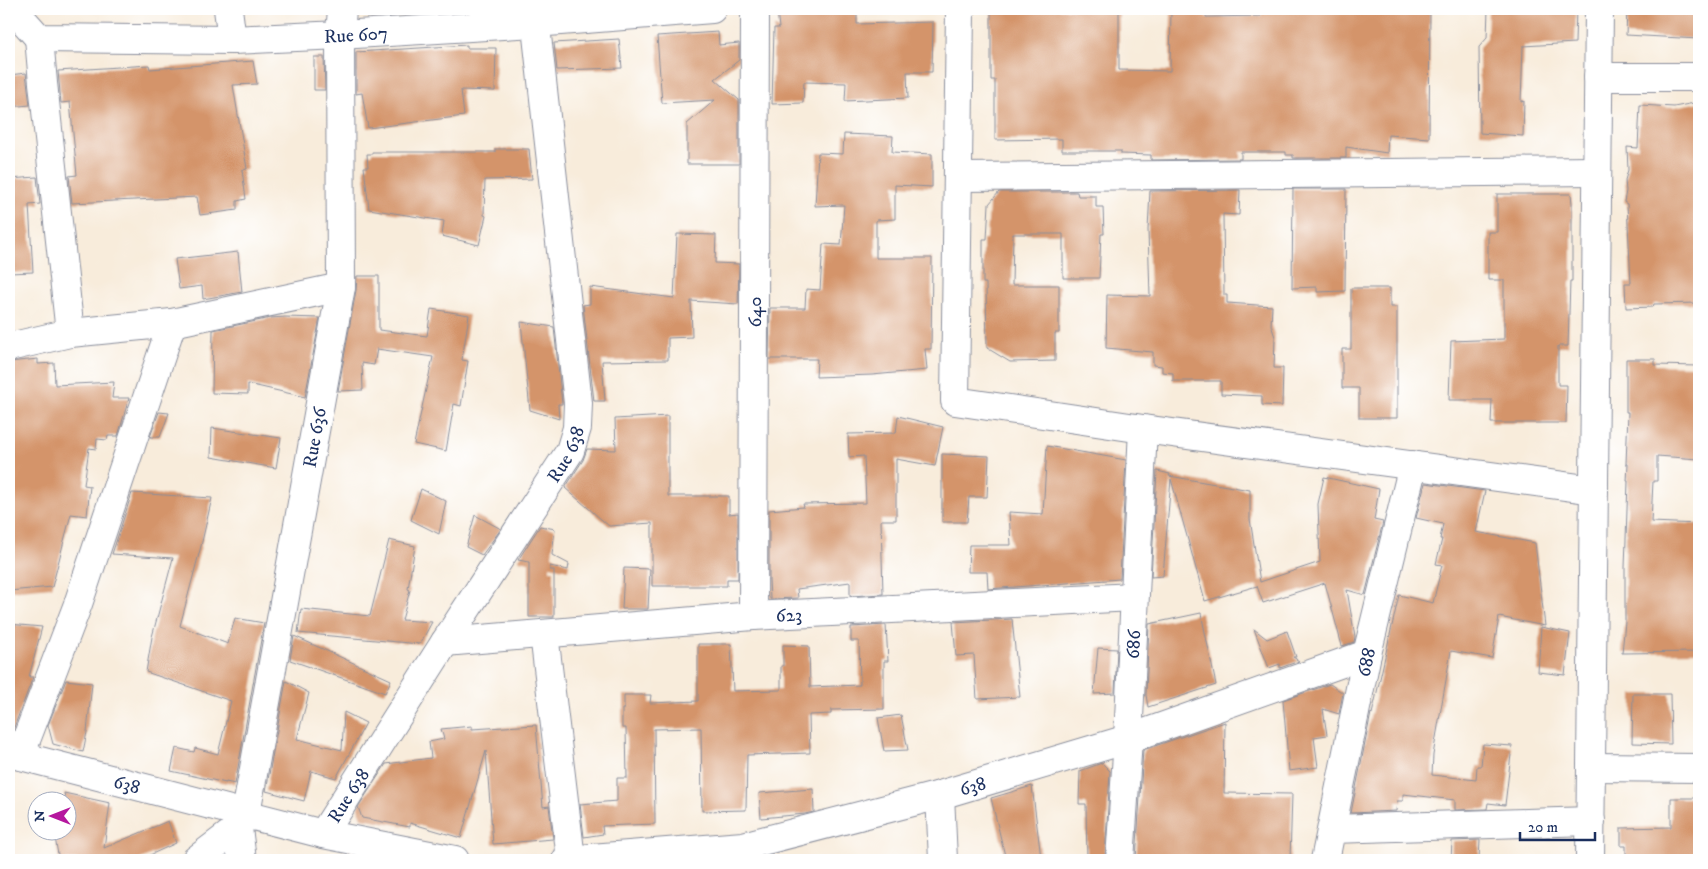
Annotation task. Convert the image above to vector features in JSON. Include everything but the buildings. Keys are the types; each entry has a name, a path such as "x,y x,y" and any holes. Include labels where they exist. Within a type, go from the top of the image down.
{"street":[{"path":"13,9 40,38 43,83 70,333"},
{"path":"228,9 232,40"},
{"name":"Rue 636","path":"242,860 242,821 341,287 340,35 342,9"},
{"name":"Rue 607","path":"40,38 232,40 340,35 534,16 707,9"},
{"name":"640","path":"753,616 755,9"},
{"path":"960,9 955,401 1143,429 1594,490"},
{"path":"1590,860 1599,9"},
{"name":"Rue 638","path":"338,844 445,642 570,452 577,428 578,403 534,16"},
{"path":"1598,77 1699,78"},
{"path":"958,178 1597,171"},
{"path":"9,347 70,333 172,323 341,287"},
{"path":"14,755 78,604 172,323"},
{"name":"686","path":"1120,860 1128,739 1143,429"},
{"name":"688","path":"1325,860 1367,654 1413,465"},
{"name":"623","path":"445,642 753,616 1134,597"},
{"path":"544,634 568,860"},
{"name":"638","path":"568,860 743,853 1128,739 1367,654"},
{"name":"638","path":"14,755 242,821 338,844 455,860"},
{"path":"1591,767 1699,768"},
{"path":"940,795 943,860"},
{"path":"196,860 242,821"},
{"path":"1332,829 1591,821"}]}
